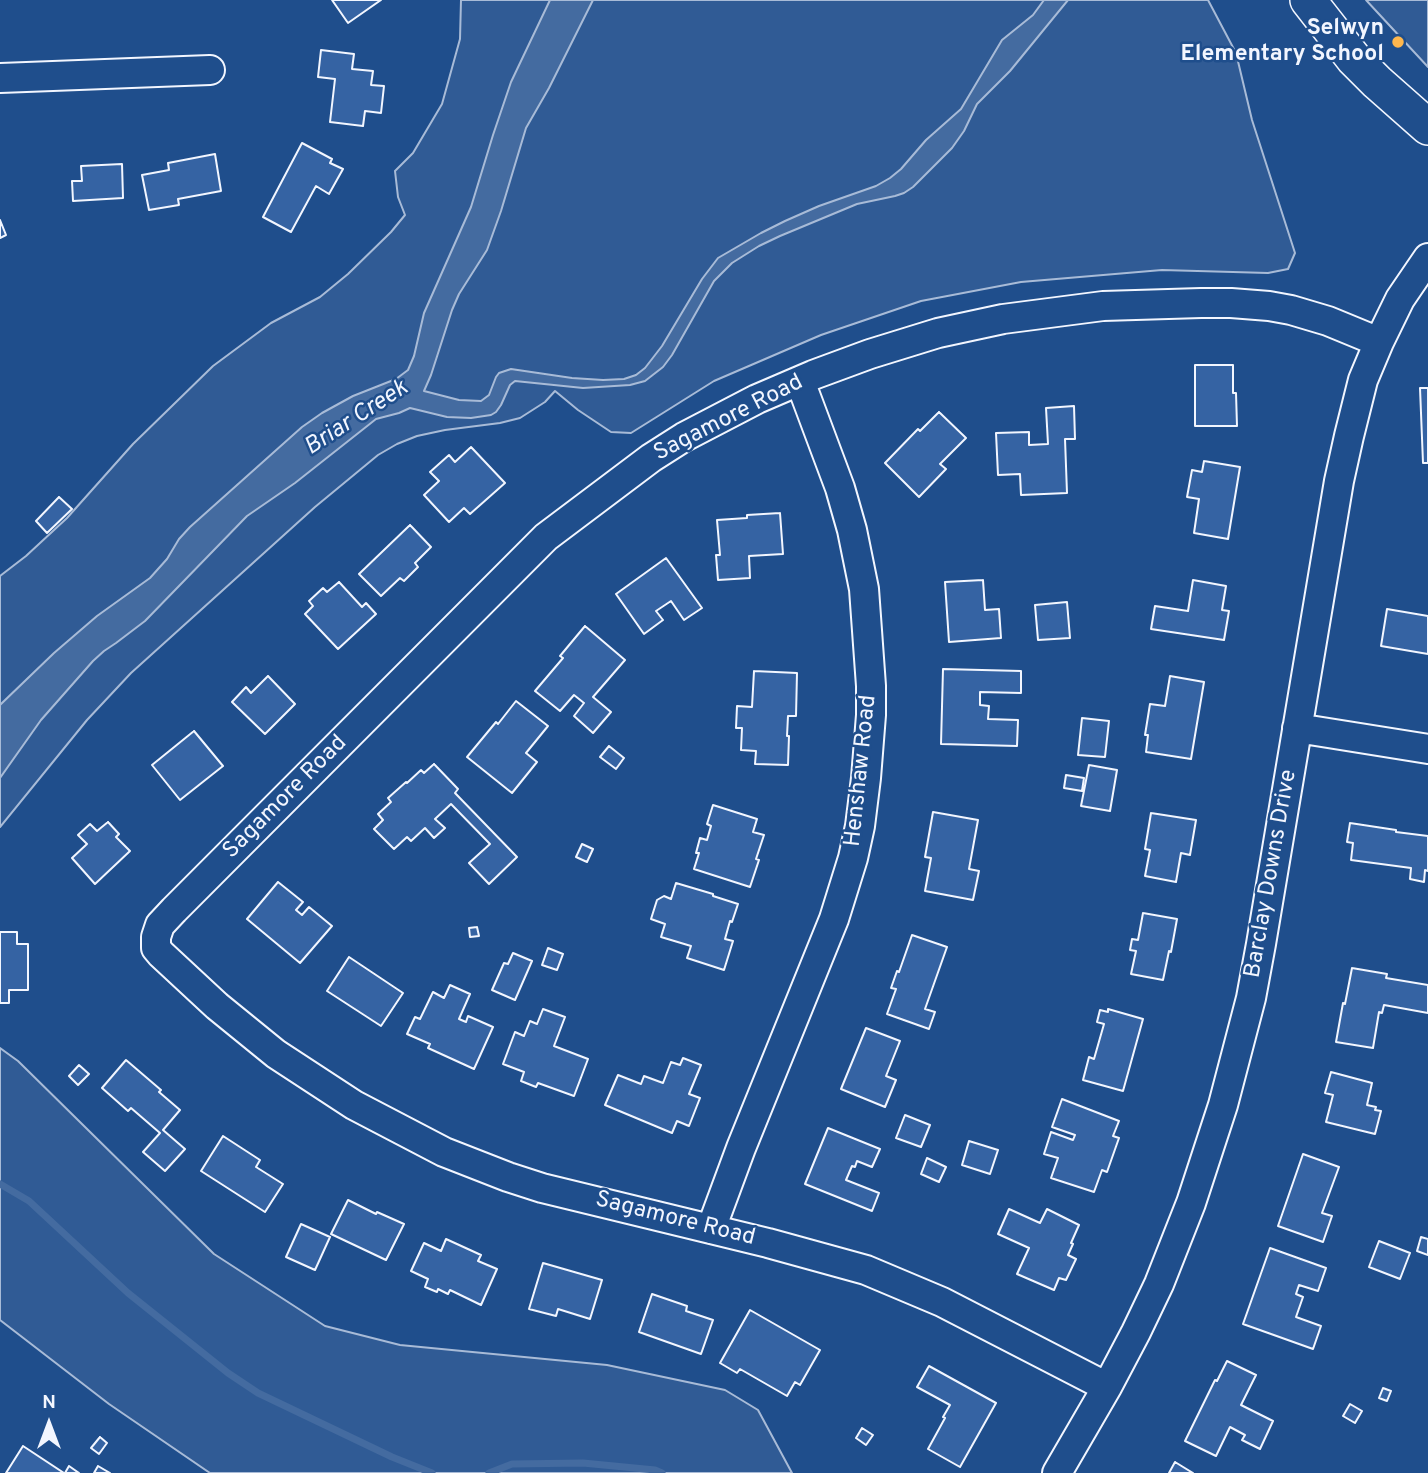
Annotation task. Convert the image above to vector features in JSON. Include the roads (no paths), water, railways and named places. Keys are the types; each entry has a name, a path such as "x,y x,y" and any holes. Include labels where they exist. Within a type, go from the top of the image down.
{"main road":[{"path":"1307,0 1369,75 1428,127"}],"street":[{"path":"0,78 210,70"},
{"name":"Barclay Downs Drive","path":"1056,1473 1107,1387 1159,1284 1191,1203 1223,1105 1251,998 1339,481 1349,436 1363,380 1379,342 1400,299 1428,258"},
{"name":"Sagamore Road","path":"1107,1387 942,1302 878,1274 839,1261 565,1194 508,1177 444,1152 336,1094 262,1044 161,954 156,948 156,937 160,925 174,910 546,537 675,443 757,399 870,354 939,333 1026,316 1103,306 1201,303 1269,306 1328,321 1379,342"},
{"name":"Henshaw Road","path":"711,1229 834,919 853,858 866,778 872,715 864,589 840,488 800,381"},
{"path":"1297,728 1428,749"}],"water":[{"name":"Briar Creek","path":"550,0 593,0 526,128 487,250 459,294 424,391 459,400 481,401 489,395 499,373 511,369 603,380 624,379 636,375 662,346 702,279 718,258 785,221 890,178 926,140 961,109 1002,40 1033,15 1044,0 1068,0 1010,71 977,104 952,148 913,187 895,196 857,204 780,236 732,263 714,281 672,355 663,367 645,381 630,385 583,388 515,381 510,385 501,405 491,415 447,417 410,408 376,419 295,483 247,516 145,621 93,661 41,720 0,778 0,705 97,616 150,578 190,527 302,427 353,396 396,379 408,370 424,313 471,207 511,82"}],"waterway":[{"path":"0,1184 29,1201 128,1293 228,1373 258,1393 392,1457 432,1473"},
{"path":"489,1473 512,1464 583,1463 662,1473"}],"place":[{"name":"Selwyn Elementary School","path":"1398,42"}]}
